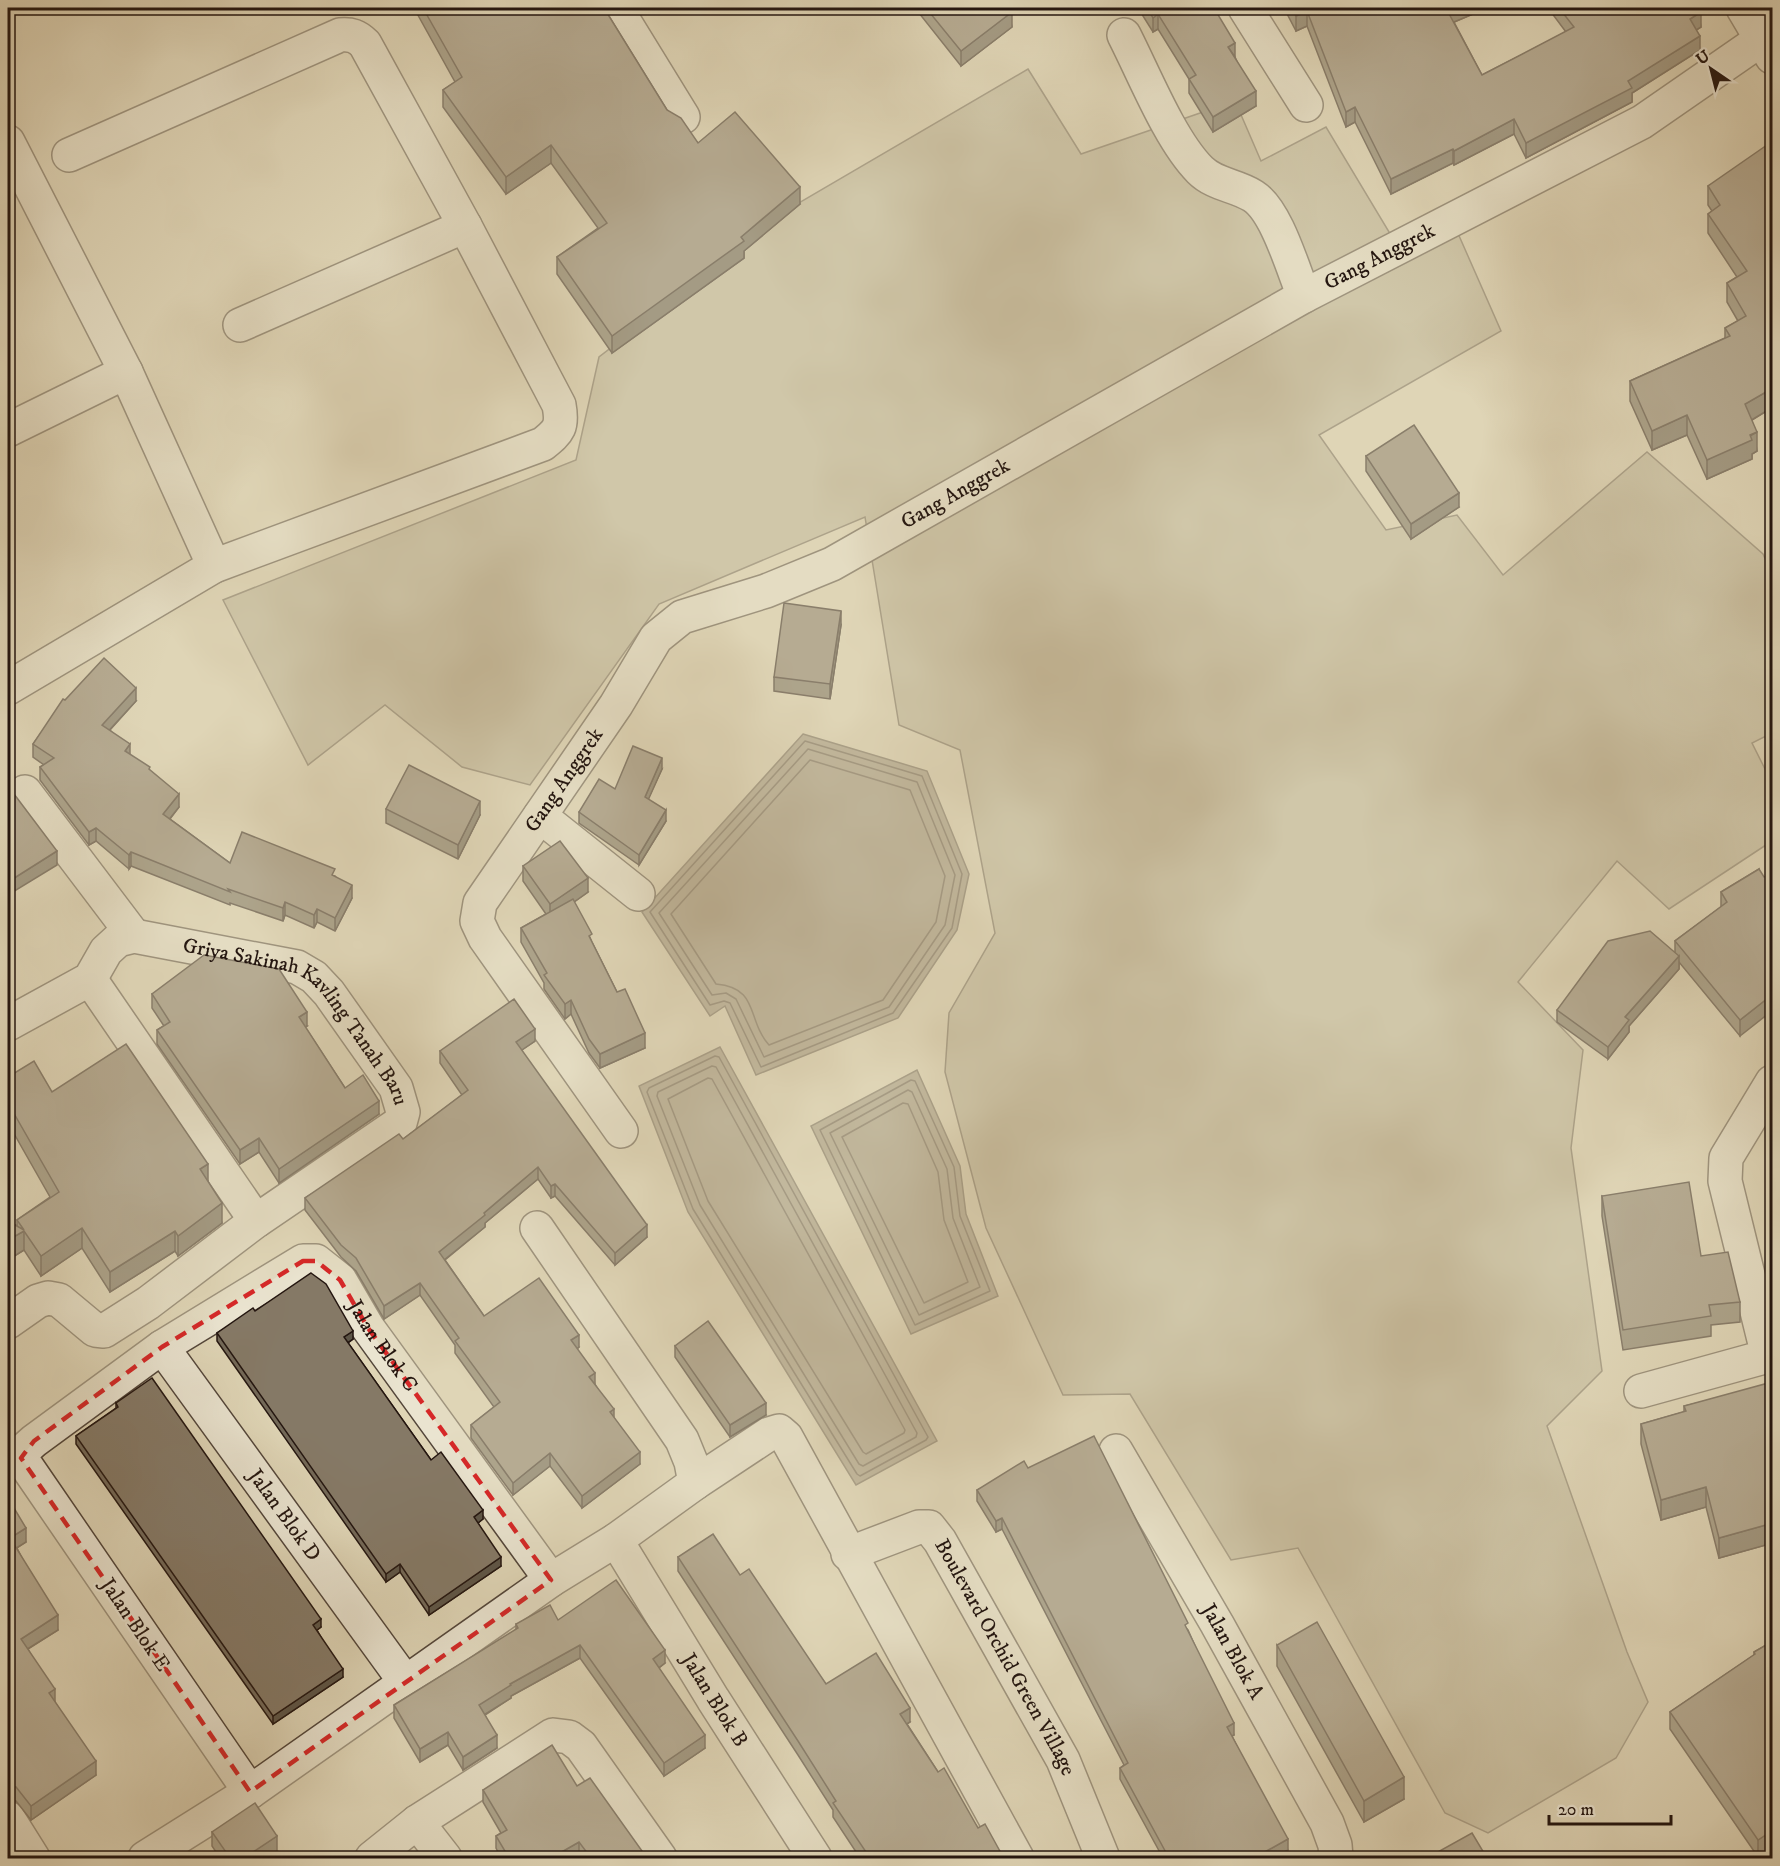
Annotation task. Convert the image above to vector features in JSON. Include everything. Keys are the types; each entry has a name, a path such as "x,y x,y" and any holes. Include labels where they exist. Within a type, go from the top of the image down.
{"street":[{"path":"616,8 683,117"},
{"path":"1245,8 1306,105"},
{"path":"1743,8 1769,43"},
{"path":"8,688 214,566 543,444 555,434 562,421 559,405 465,226 365,44 350,34 340,35 69,155"},
{"path":"1124,35 1176,136 1200,170 1213,180 1252,194 1262,202 1271,216 1304,297"},
{"name":"Gang Anggrek","path":"621,1131 486,938 477,921 480,903 616,705 656,638 682,617 766,591 832,564 1304,297 1642,122 1769,43"},
{"path":"12,163 126,372 214,566"},
{"path":"240,325 465,226"},
{"path":"8,430 126,372"},
{"path":"8,1024 90,979 106,951 118,940 134,936 25,792"},
{"path":"540,816 638,894"},
{"name":"Griya Sakinah Kavling Tanah Baru","path":"8,1322 38,1301 48,1298 59,1300 95,1330 104,1331 148,1303 256,1221 400,1123 403,1112 396,1088 329,993 314,977 297,968 134,936"},
{"path":"90,979 256,1221"},
{"path":"1641,1390 1770,1363 1725,1181 1726,1158 1773,1082"},
{"path":"537,1228 682,1440 691,1462 695,1483"},
{"name":"Jalan Blok C","path":"21,1458 25,1449 34,1441 162,1347 303,1261 316,1261 340,1280 368,1328 551,1580"},
{"name":"Jalan Blok D","path":"162,1347 406,1683"},
{"path":"146,1858 250,1792 551,1580 616,1540 695,1483 779,1431 786,1437 848,1554 1017,1858"},
{"name":"Jalan Blok A","path":"1116,1451 1217,1624 1327,1823 1335,1845 1336,1858"},
{"name":"Jalan Blok E","path":"21,1458 250,1792"},
{"name":"Boulevard Orchid Green Village","path":"848,1554 919,1527 929,1527 940,1541 1063,1760 1103,1858"},
{"name":"Jalan Blok B","path":"616,1540 712,1699 815,1858"},
{"path":"372,1858 417,1822 553,1735 569,1737 586,1752 660,1858"},
{"path":"8,1818 33,1858"},
{"path":"417,1822 446,1858"}],"highlighted area":[{"path":"303,1261 316,1261 340,1280 368,1328 551,1580 250,1792 21,1458 34,1441 162,1347"}],"shaded area":[{"path":"1028,69 1081,154 1235,101 1261,161 1326,127 1395,242 1449,213 1501,331 1319,435 1386,530 1457,515 1503,575 1647,452 1763,554 1772,574 1772,733 1752,743 1772,783 1772,841 1669,909 1617,861 1518,982 1583,1050 1571,1148 1602,1371 1547,1426 1627,1652 1648,1702 1616,1758 1488,1833 1445,1813 1298,1548 1231,1560 1130,1394 1063,1395 986,1228 945,1072 949,1013 995,933 960,750 899,725 865,517 659,604 530,785 462,767 385,705 308,765 223,600 576,460 599,357 802,201"}],"water":[{"path":"803,734 927,771 969,874 957,930 898,1018 756,1075 725,1006 710,1016 642,912"},
{"path":"720,1047 937,1441 856,1485 688,1212 639,1086"},
{"path":"917,1070 960,1166 966,1214 998,1296 911,1334 811,1126"}],"building":[{"path":"423,8 604,8 667,110 681,118 698,143 735,112 800,187 741,237 744,241 612,336 557,257 607,223 551,145 506,177 443,90 462,77"},
{"path":"926,8 1008,8 1012,12 961,51"},
{"path":"1147,8 1214,8 1235,43 1228,47 1256,91 1213,117 1189,79 1196,75 1158,14 1153,18"},
{"path":"1292,8 1454,8 1447,10 1482,75 1574,27 1559,8 1698,8 1701,12 1690,19 1700,36 1628,81 1632,88 1526,143 1514,119 1454,151 1453,149 1391,179 1355,107 1346,112 1307,11 1296,16"},
{"path":"1767,145 1773,154 1773,388 1745,404 1757,432 1750,435 1752,440 1707,460 1687,415 1652,431 1630,381 1730,336 1725,328 1746,316 1727,283 1747,271 1708,214 1720,205 1708,186"},
{"path":"1414,425 1459,493 1411,524 1366,456"},
{"path":"784,603 841,611 830,684 774,677"},
{"path":"104,658 136,688 102,725 130,744 125,751 150,767 149,769 179,794 163,814 230,863 242,832 335,869 332,875 352,885 335,918 317,909 314,915 285,902 283,908 228,889 230,892 131,852 129,855 96,828 89,832 40,767 54,758 33,744 63,699 65,700"},
{"path":"633,746 662,758 645,797 666,810 639,855 579,812 599,779 615,789"},
{"path":"409,765 480,801 458,845 386,809"},
{"path":"8,786 57,851 8,882"},
{"path":"560,841 588,878 550,904 523,866"},
{"path":"1759,869 1764,877 1773,875 1773,994 1740,1020 1675,941 1727,902 1721,892"},
{"path":"573,899 592,934 589,936 617,992 625,989 645,1033 600,1054 589,1039 571,1000 565,1004 544,975 547,973 521,928"},
{"path":"1650,931 1679,956 1625,1017 1629,1020 1608,1047 1557,1010 1608,941"},
{"path":"204,955 279,969 307,1012 299,1017 345,1088 363,1075 379,1101 279,1169 259,1138 240,1150 157,1030 170,1022 152,994"},
{"path":"514,999 535,1029 516,1042 647,1225 615,1253 555,1184 551,1186 538,1167 484,1213 485,1215 439,1252 484,1316 539,1278 579,1335 571,1340 595,1373 589,1377 614,1409 610,1412 640,1452 582,1496 550,1453 513,1483 471,1425 500,1402 455,1341 459,1338 420,1283 384,1306 356,1258 341,1245 305,1198 399,1134 403,1139 468,1090 440,1051"},
{"path":"126,1044 208,1164 200,1169 222,1203 178,1236 175,1231 110,1272 82,1228 41,1256 24,1231 8,1240 8,1221 24,1230 17,1220 59,1192 8,1103 8,1077 34,1061 52,1092"},
{"path":"1689,1182 1701,1256 1728,1252 1740,1302 1709,1305 1711,1316 1623,1330 1602,1196"},
{"path":"311,1273 326,1284 353,1331 344,1337 431,1460 441,1452 483,1510 474,1517 501,1557 429,1607 400,1564 386,1574 217,1333 253,1308 255,1311"},
{"path":"708,1321 766,1403 730,1425 675,1346"},
{"path":"152,1378 321,1619 313,1625 343,1669 273,1716 76,1436 118,1407 116,1403"},
{"path":"1772,1382 1773,1523 1719,1538 1706,1487 1661,1500 1641,1424 1686,1411 1684,1406"},
{"path":"1094,1436 1188,1623 1185,1625 1234,1723 1227,1727 1288,1839 1254,1858 1169,1858 1120,1768 1128,1763 1002,1518 996,1521 977,1490 1024,1461 1028,1468"},
{"path":"8,1498 26,1528 10,1538 58,1615 21,1639 55,1689 49,1693 96,1761 31,1806 16,1787 8,1785"},
{"path":"713,1534 740,1575 749,1569 826,1684 876,1653 910,1708 900,1714 938,1772 944,1768 978,1828 985,1824 1001,1853 1008,1858 870,1858 833,1803 836,1801 798,1741 678,1557"},
{"path":"616,1580 665,1650 653,1659 705,1735 664,1763 580,1645 510,1684 479,1705 497,1735 463,1757 448,1732 420,1749 394,1705 518,1628 516,1624 550,1605 558,1620"},
{"path":"1317,1622 1404,1777 1364,1801 1277,1645"},
{"path":"1773,1641 1773,1830 1758,1840 1670,1712"},
{"path":"552,1745 577,1786 590,1778 647,1858 591,1858 579,1842 551,1858 509,1858 496,1836 507,1830 483,1790"},
{"path":"255,1803 277,1836 244,1858 230,1858 212,1832"},
{"path":"1472,1833 1487,1858 1427,1858"},
{"path":"1649,1853 1653,1858 1642,1858"}]}
